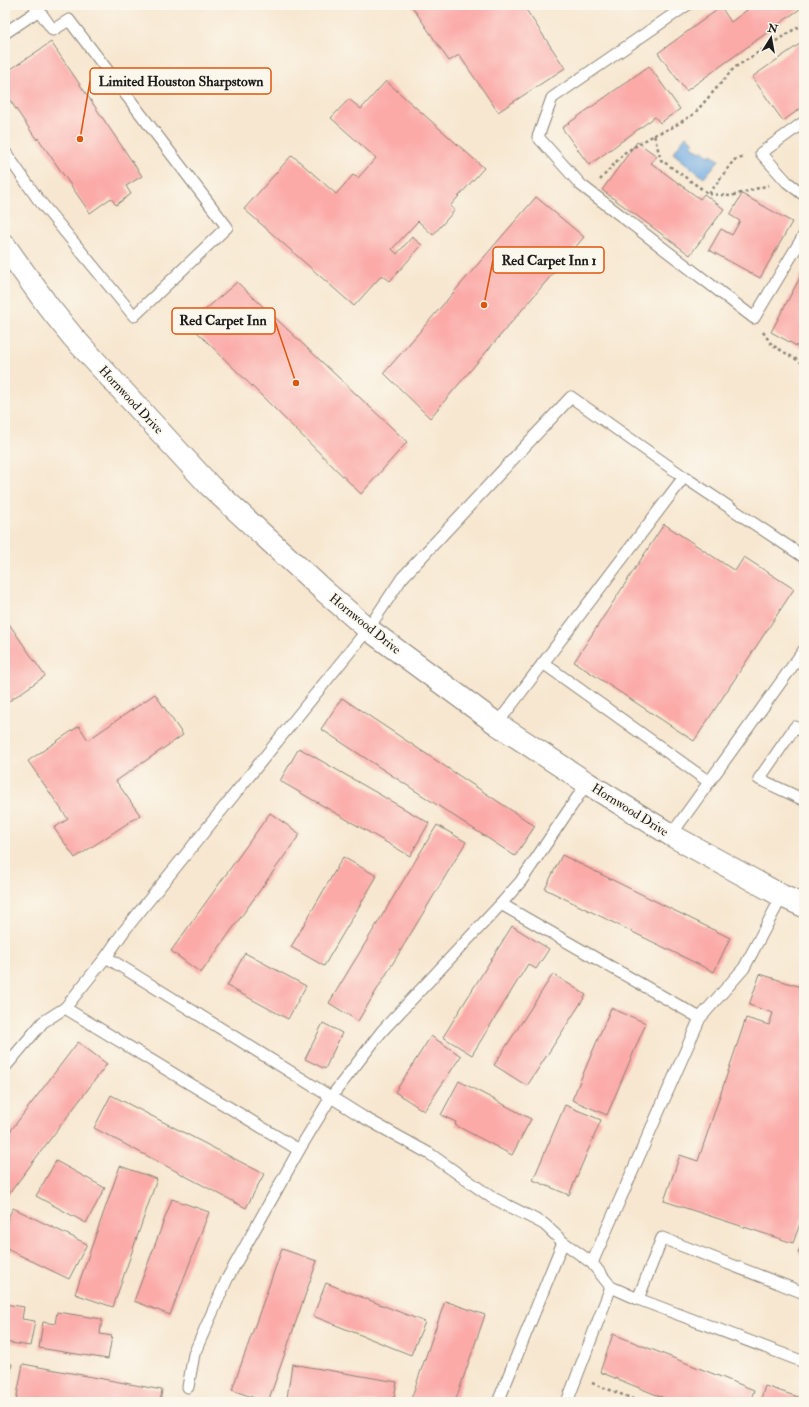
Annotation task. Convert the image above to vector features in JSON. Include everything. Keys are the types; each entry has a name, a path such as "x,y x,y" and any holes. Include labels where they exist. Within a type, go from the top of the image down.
{"street":[{"name":"Hornwood Drive","path":"5,246 48,306 73,337 210,486 322,590 368,629 497,724 587,783 671,835 782,896 804,906"}],"lane":[{"path":"687,5 552,98 538,137 581,185 754,318 804,235"},
{"path":"5,34 37,8 53,30 70,20 227,227 134,316 38,199 5,152"},
{"path":"804,122 762,152 784,178 804,195"},
{"path":"5,1067 43,1022 65,1008 106,957 124,931 368,629 402,578 571,397 684,477 804,557"},
{"path":"497,724 684,477"},
{"path":"671,835 804,650"},
{"path":"543,663 709,782"},
{"path":"804,732 795,727 759,779 804,800"},
{"path":"188,1387 194,1354 228,1278 299,1150 331,1097 382,1031 521,881 587,783"},
{"path":"592,1263 700,1018 744,968 782,896"},
{"path":"501,904 700,1018"},
{"path":"106,957 363,1117 430,1154 491,1197 544,1224 563,1242 592,1263 610,1287 804,1362"},
{"path":"65,1008 299,1150"},
{"path":"638,1299 662,1238 804,1293"},
{"path":"498,1402 563,1242"},
{"path":"567,1402 610,1287"}],"path":[{"path":"590,192 624,153 694,114 734,68 804,23"},
{"path":"654,135 662,160 709,194 731,196 768,186 784,178"},
{"path":"709,194 734,160 762,152"},
{"path":"754,318 772,345 804,364"},
{"path":"576,1377 642,1402"}],"water":[{"path":"686,136 694,142 691,145 700,152 702,150 709,156 711,154 719,160 704,178 673,153"}],"building":[{"path":"411,5 523,5 565,68 498,112 459,55 449,61"},
{"path":"744,5 804,6 686,91 658,53 721,7 731,22 747,10"},
{"path":"804,41 804,106 783,121 752,77"},
{"path":"51,42 142,176 126,186 131,194 116,205 111,198 90,213 5,93 5,73"},
{"path":"649,66 680,109 660,123 655,117 589,165 562,128"},
{"path":"386,81 484,168 450,206 455,210 433,235 418,221 392,249 397,254 412,237 422,245 390,281 382,275 354,306 244,209 292,155 336,194 353,175 358,178 376,158 331,118 349,99 361,109"},
{"path":"637,142 657,156 651,163 700,199 704,194 724,209 690,255 602,190"},
{"path":"742,194 792,222 760,278 709,250 721,229 732,235 740,221 730,215"},
{"path":"536,197 584,237 430,418 384,373"},
{"path":"804,270 804,350 771,332"},
{"path":"237,282 407,442 361,494 189,324"},
{"path":"664,524 735,571 744,557 794,589 694,741 574,662"},
{"path":"5,618 45,676 5,704"},
{"path":"155,694 183,735 116,781 140,815 75,858 54,828 68,819 28,761 79,726 88,740"},
{"path":"342,698 535,826 515,856 321,729"},
{"path":"299,748 429,823 410,856 280,781"},
{"path":"270,813 300,834 201,973 171,951"},
{"path":"437,825 466,842 358,1021 329,1003"},
{"path":"562,855 730,938 714,972 545,889"},
{"path":"343,857 377,876 324,966 291,947"},
{"path":"512,926 549,949 536,969 528,964 472,1055 443,1037"},
{"path":"245,953 306,986 288,1019 227,986"},
{"path":"553,974 586,995 527,1086 494,1065"},
{"path":"760,974 804,988 804,1213 793,1243 664,1201 680,1155 698,1161 746,1018 769,1025 773,1013 749,1005"},
{"path":"611,1008 646,1023 607,1115 572,1100"},
{"path":"323,1023 342,1033 325,1069 305,1059"},
{"path":"431,1036 461,1056 424,1111 395,1092"},
{"path":"78,1042 107,1064 5,1199 5,1138"},
{"path":"459,1081 531,1119 512,1155 455,1125 456,1122 441,1115"},
{"path":"111,1095 264,1174 246,1208 94,1128"},
{"path":"565,1105 601,1120 569,1195 533,1180"},
{"path":"56,1161 105,1188 86,1223 36,1196"},
{"path":"120,1166 157,1179 113,1307 75,1294"},
{"path":"172,1199 209,1212 170,1315 134,1301"},
{"path":"13,1208 87,1244 69,1279 5,1248 5,1224"},
{"path":"804,1237 804,1255 798,1253"},
{"path":"282,1249 317,1261 268,1402 266,1402 232,1390"},
{"path":"326,1283 425,1322 411,1355 313,1316"},
{"path":"445,1301 485,1315 455,1402 410,1402"},
{"path":"5,1304 24,1307 22,1319 35,1321 30,1346 5,1342"},
{"path":"57,1312 102,1319 100,1334 112,1336 108,1359 39,1348 43,1322 55,1324"},
{"path":"613,1334 754,1390 750,1402 674,1402 600,1372"},
{"path":"5,1363 12,1364 6,1402 5,1402"},
{"path":"23,1364 162,1390 160,1402 16,1401"},
{"path":"292,1364 397,1382 393,1402 307,1402 287,1398"},
{"path":"765,1386 801,1398 800,1402 760,1402"}],"place":[{"name":"Limited Houston Sharpstown","path":"80,139"},
{"name":"Red Carpet Inn 1","path":"484,305"},
{"name":"Red Carpet Inn","path":"296,383"}]}
